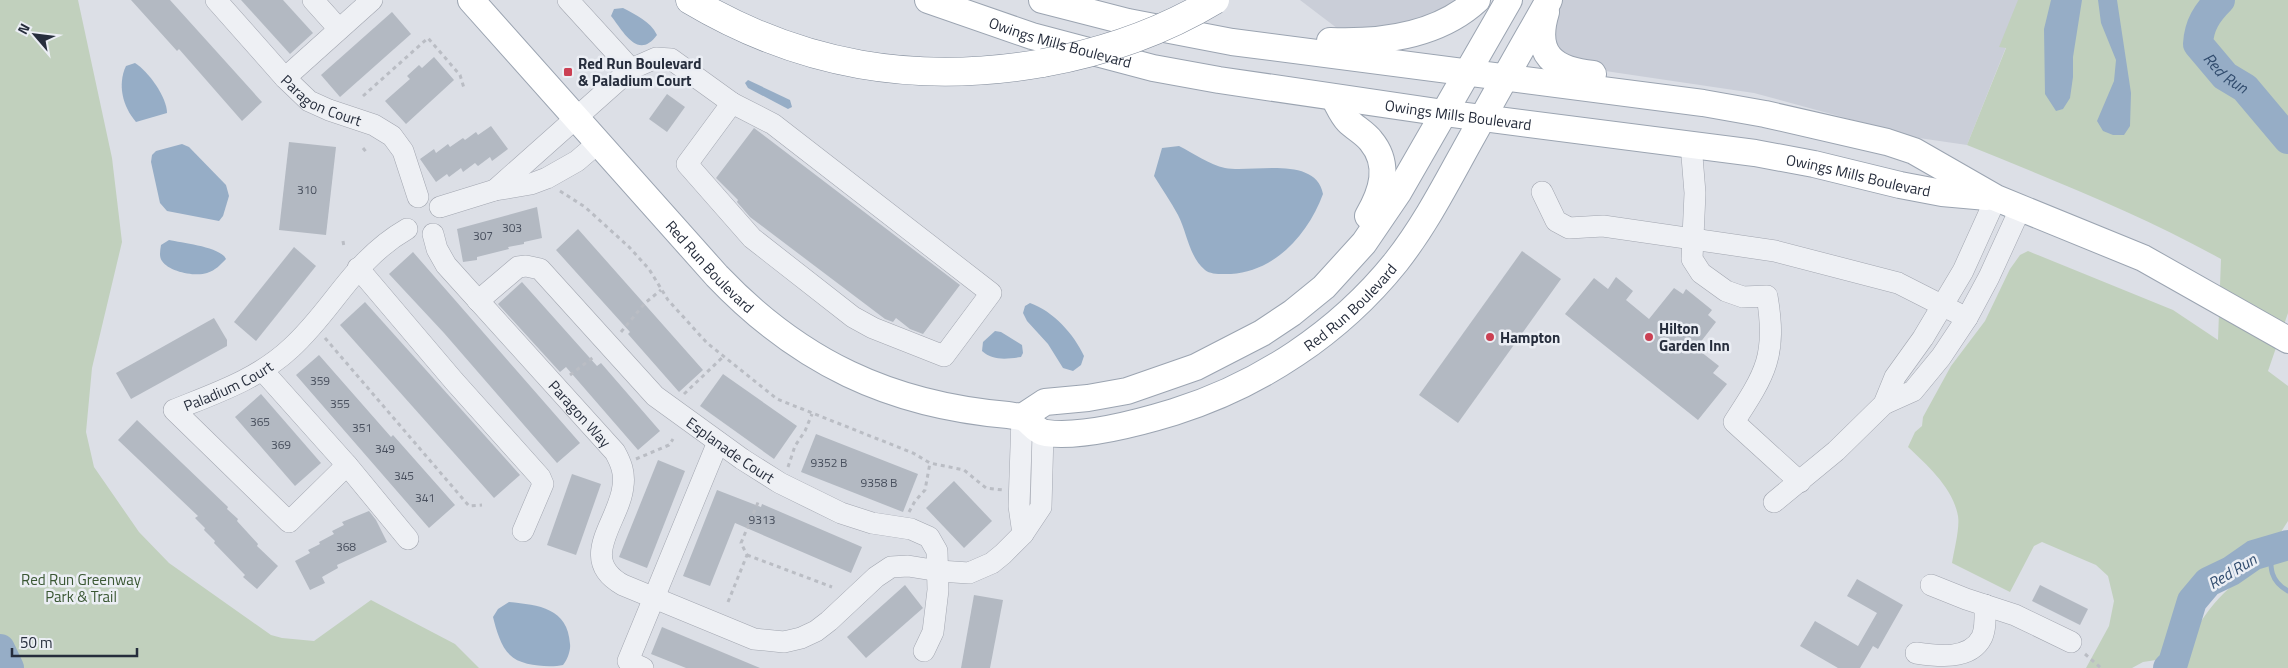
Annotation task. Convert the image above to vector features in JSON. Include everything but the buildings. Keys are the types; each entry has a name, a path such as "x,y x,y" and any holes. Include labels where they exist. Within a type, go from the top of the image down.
{"highway":[{"path":"690,0 735,24 785,45 832,59 871,67 939,72 982,72 1071,58 1127,42 1175,22 1215,0"}],"main road":[{"name":"Red Run Boulevard","path":"471,0 732,292 762,318 797,344 838,369 899,395 958,410 1022,417 1045,402 1088,398 1126,391 1196,368 1262,334 1324,287 1343,268 1381,219 1509,0"},
{"name":"Owings Mills Boulevard","path":"928,0 1032,36 1129,62 1219,80 1444,113 1691,144 1814,164 1942,193 1996,198"},
{"name":"Owings Mills Boulevard","path":"1042,0 1128,22 1232,42 1703,103 1765,114 1887,142 1914,151 1996,198 2143,258 2288,340"},
{"path":"1232,42 1286,37 1355,42 1395,39 1426,30 1450,18 1477,0"},
{"name":"Red Run Boulevard","path":"1043,433 1117,427 1181,410 1211,399 1255,378 1315,340 1365,296 1397,260 1431,210 1549,0"},
{"path":"1549,0 1542,36 1549,56 1563,69 1777,103 1854,124 1887,142"},
{"path":"1324,287 1375,205 1382,189 1384,174 1382,160 1377,149 1363,133 1347,120 1334,98"},
{"path":"1022,417 1043,433"}],"street":[{"name":"Paragon Court","path":"216,0 285,78 309,101 329,110 374,125 389,133 402,151 418,197"},
{"path":"313,0 340,29"},
{"path":"285,78 372,0"},
{"path":"568,0 630,69"},
{"path":"495,190 630,69 656,58 671,59 732,103 773,124 991,293 944,356 873,328 854,317 752,238 687,164 732,103"},
{"path":"440,207 495,190 531,184 547,178 577,161 598,143"},
{"path":"1691,144 1695,193 1692,259 1701,272 1726,291 1743,297 1767,296 1771,321 1771,345 1757,386 1734,422 1800,482"},
{"path":"1542,192 1556,221 1569,228 1603,226 1784,253 1898,283 1967,318"},
{"path":"418,197 431,198 440,207 442,222 433,234 419,236 407,229 402,217 404,210 412,200 418,197"},
{"path":"1774,502 1864,426 1884,404 1895,377 1944,305 1975,247 1996,198"},
{"path":"1884,404 1912,391 1941,357 1967,318 2021,208"},
{"name":"Paladium Court","path":"347,465 289,522 174,410 263,371 305,334 358,268 384,243 407,229"},
{"name":"Paragon Way","path":"433,234 437,249 446,265 615,452 621,462 624,485 603,540 601,553 602,563 614,580 754,639 784,642 801,638 816,631 876,577 891,567 908,566 968,573 980,569 1004,554 1023,534"},
{"name":"Esplanade Court","path":"478,301 518,267 526,266 540,269 655,396 762,473 841,513 872,523 922,532 935,544 939,571 936,618 933,632 924,651"},
{"path":"358,268 454,381 540,477 542,484 523,531"},
{"path":"263,371 347,465 408,539"},
{"path":"1022,417 1019,506 1023,534"},
{"path":"1023,534 1040,507 1043,433"},
{"path":"643,668 628,662 718,442"},
{"path":"1932,585 1985,606 2015,615 2070,642"},
{"path":"1916,653 1950,656 1975,646 1982,638 1985,624 1985,606"}],"path":[{"path":"363,96 428,38 460,75 464,88"},
{"path":"363,148 367,153"},
{"path":"559,190 586,207 629,247 649,269 660,290 707,343 780,402 913,453 930,463 964,470 982,486 990,490 1010,490"},
{"path":"343,241 344,247"},
{"path":"620,333 660,290"},
{"path":"325,337 469,506 482,505"},
{"path":"568,378 600,352"},
{"path":"681,396 724,356"},
{"path":"787,469 795,446 805,431 812,414"},
{"path":"636,459 669,446 673,439"},
{"path":"907,520 911,506 927,486 930,463"},
{"path":"759,500 741,543 748,555 832,587"},
{"path":"728,602 748,555"}],"shaded area":[{"path":"1300,0 1462,0 1413,24 1346,35"},
{"path":"1561,0 2051,0 2051,35 2012,32 1967,145 1919,138 1754,93 1585,68 1556,47 1553,18"}],"green space":[{"name":"Red Run Greenway Park & Trail","path":"0,0 78,0 112,158 122,242 92,368 86,432 94,467 139,532 169,563 271,635 314,641 371,600 455,644 479,668 0,668"},
{"path":"2018,0 2288,0 2288,313 2268,371 2288,386 2288,521 2279,535 2241,547 2218,569 2196,579 2183,602 2176,629 2168,647 2156,660 2143,662 2132,668 2086,668 2109,626 2114,601 2108,576 2096,565 2042,542 2034,546 2010,592 1952,563 1958,527 1958,516 1955,506 1939,478 1908,447 1915,432 1922,426 1923,417 1951,366 1985,321 2010,269 2020,255 2028,251 2173,310 2218,340 2221,259 2128,212 1967,145 2006,48 1999,47"},
{"path":"2288,555 2288,668 2180,668 2190,641 2214,604 2246,575"}],"water":[{"path":"2051,0 2082,0 2073,57 2070,98 2063,109 2056,111 2045,94 2044,29"},
{"path":"2098,0 2117,0 2131,93 2130,126 2124,135 2113,135 2103,131 2097,121 2114,81 2116,60 2101,23"},
{"path":"623,8 651,26 657,35 650,42 643,45 637,44 631,41 621,29 611,16 614,9"},
{"path":"135,63 156,85 164,100 167,113 136,122 131,116 125,103 122,81 126,66"},
{"path":"748,80 790,100 792,107 788,109 748,88 745,83"},
{"path":"182,144 189,147 226,185 229,196 223,216 219,221 167,211 160,203 151,162 152,155 156,151"},
{"path":"1179,146 1208,162 1225,168 1282,168 1309,174 1318,182 1323,194 1309,223 1288,248 1276,258 1262,266 1247,271 1231,274 1210,273 1195,258 1178,215 1154,176 1162,148"},
{"path":"169,240 217,251 226,259 215,269 207,273 196,274 176,271 165,265 160,258 161,245"},
{"path":"1030,303 1055,317 1075,340 1084,356 1081,365 1073,371 1063,368 1048,344 1027,321 1023,313 1025,306"},
{"path":"995,331 1001,332 1022,345 1023,353 1021,357 995,358 982,351 983,342"},
{"path":"509,602 541,607 558,616 564,623 568,632 570,646 563,665 543,666 528,664 515,659 507,652 499,638 493,617 498,609"}],"waterway":[{"name":"Red Run","path":"2220,0 2204,20 2198,44 2225,76 2245,88 2288,139"},
{"name":"Red Run","path":"2168,668 2173,663 2192,601 2208,582 2231,571 2254,555 2288,545"},
{"path":"2271,549 2271,568 2274,578 2288,591"},
{"name":"Red Run","path":"0,649 9,668"}],"place":[{"name":"Red Run Boulevard & Paladium Court","path":"568,72"},
{"name":"Hampton","path":"1490,337"},
{"name":"Hilton Garden Inn","path":"1649,337"}]}
